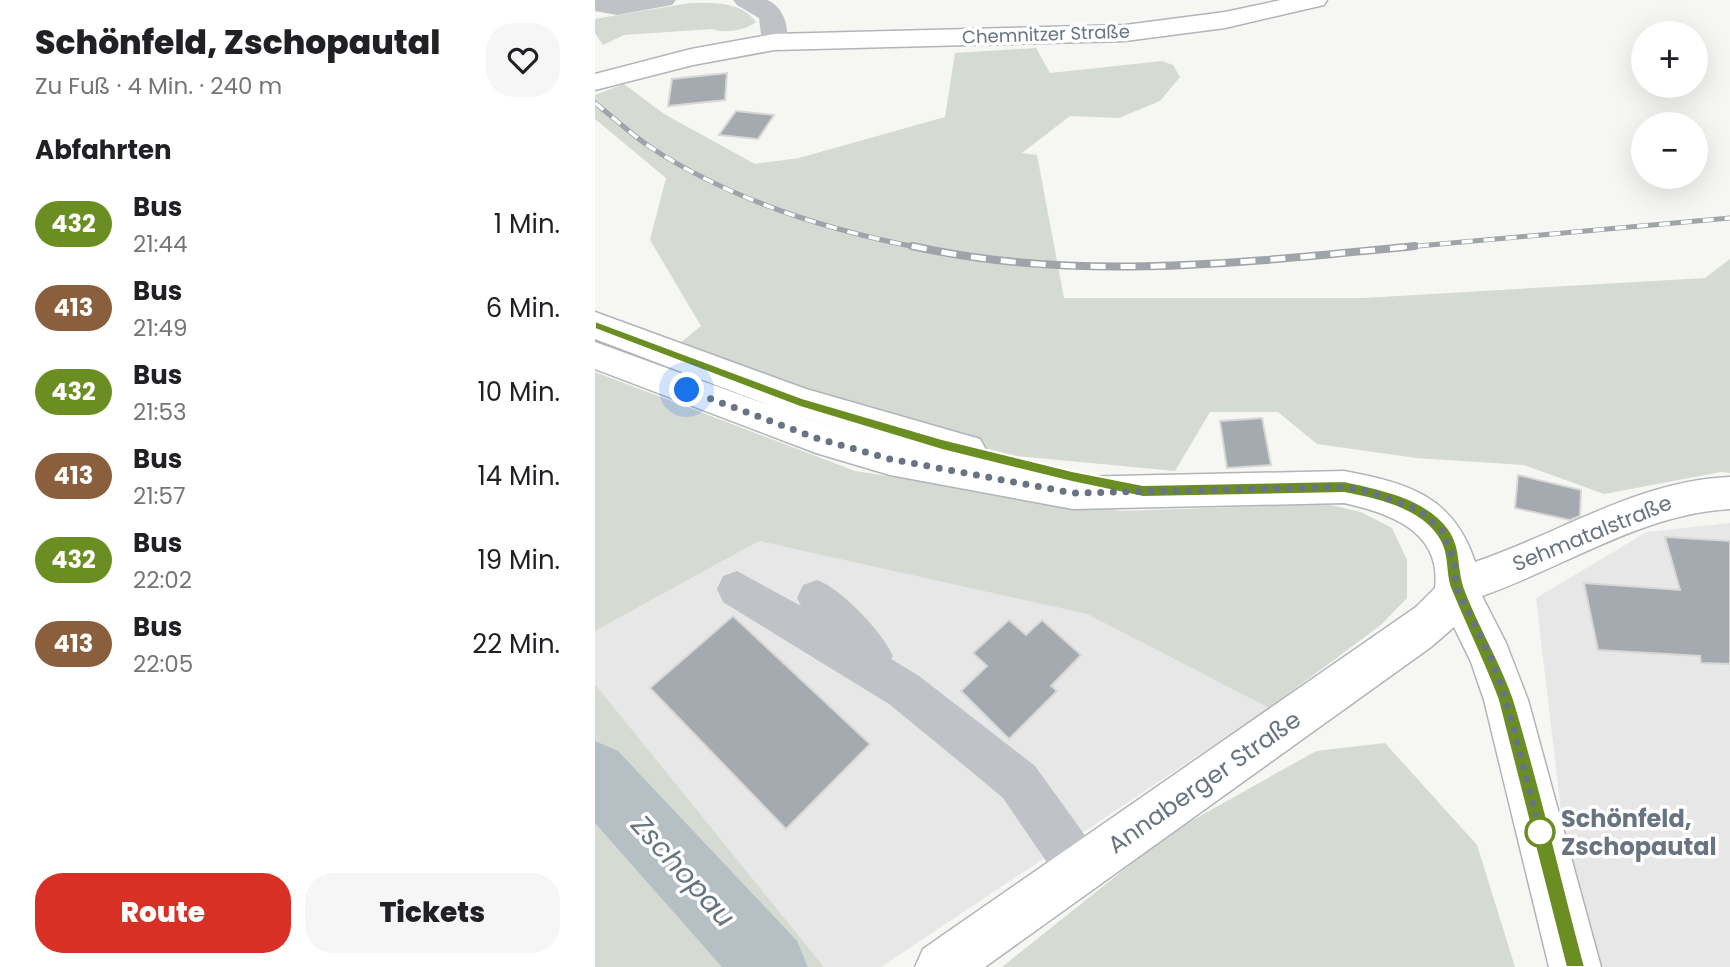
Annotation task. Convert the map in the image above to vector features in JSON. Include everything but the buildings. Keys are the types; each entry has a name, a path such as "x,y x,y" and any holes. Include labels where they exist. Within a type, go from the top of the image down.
{"main road":[{"name":"Chemnitzer Straße","path":"602,69 774,42 1125,33 1226,20 1315,0"},
{"path":"595,326 800,402 879,426 942,444 1143,491"},
{"path":"595,355 816,438 890,459 1073,493 1317,487 1367,491 1419,510 1431,519 1449,545 1454,561 1456,587 1491,658 1506,700 1575,967"},
{"name":"Sehmatalstraße","path":"1456,587 1529,561 1637,510 1681,497 1730,494"},
{"name":"Annaberger Straße","path":"941,967 1422,627 1442,611 1452,599 1456,587"}],"street":[{"path":"595,4 617,8 664,0"},
{"path":"745,0 769,12 777,26 774,42"},
{"path":"737,589 904,691 1020,782 1080,869"},
{"path":"817,597 904,691"}],"shaded area":[{"path":"690,3 717,3 735,7 750,15 756,22 729,31 712,29 624,35 603,45 595,33 595,19"},
{"path":"1036,48 1050,73 1162,61 1173,65 1180,77 1160,101 1119,118 1070,116 1022,153 1037,155 1064,298 1364,298 1705,278 1730,259 1730,473 1721,472 1604,494 1524,465 1416,458 1317,444 1278,412 1210,412 1175,471 1016,456 896,426 679,344 701,326 650,240 666,178 595,119 595,95 624,84 664,114 755,164 799,158 945,117 955,53"},
{"path":"595,372 855,471 1121,511 1326,504 1361,512 1392,528 1407,560 1407,598 1381,625 1269,708 1087,614 759,541 595,631"},
{"path":"1730,523 1730,967 1596,967 1566,853 1536,598 1647,532"},
{"path":"759,541 1087,614 1269,708 881,967 824,967 595,684 595,631"},
{"path":"595,684 824,967 595,967"},
{"path":"1385,743 1477,845 1515,967 1002,967 1170,833 1316,751"}],"waterway":[{"name":"Zschopau","path":"595,774 771,967"}],"railway":[{"path":"595,103 650,147 681,166 746,198 815,222 921,248"},
{"path":"1396,248 1730,218"},
{"path":"912,246 1037,264 1100,266 1226,263 1415,246"}],"bus line":[{"name":"432","path":"595,325 800,402 942,444 1072,476 1143,491 1344,487 1367,491 1419,510 1443,531 1454,561 1456,587 1491,658 1506,700 1575,967"}],"place":[{"name":"Schönfeld, Zschopautal","path":"1540,832"}],"route":[{"path":"687,390 816,438 890,459 1073,493 1344,487 1367,491 1419,510 1443,531 1449,545 1454,561 1456,587 1491,658 1506,700 1541,835 1540,832"}]}
